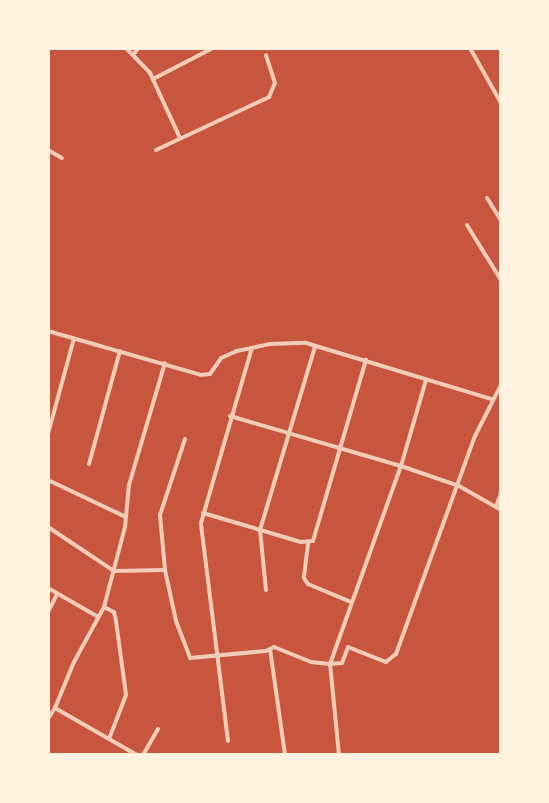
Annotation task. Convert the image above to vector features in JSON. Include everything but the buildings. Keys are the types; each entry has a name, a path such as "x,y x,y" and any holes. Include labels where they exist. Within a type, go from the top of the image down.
{"street":[{"path":"126,48 153,79 180,138"},
{"path":"133,55 138,48"},
{"path":"153,79 213,48"},
{"path":"470,48 501,103"},
{"path":"156,150 269,97 275,83 266,55"},
{"path":"495,92 501,86"},
{"path":"48,150 62,158"},
{"path":"488,198 501,220"},
{"path":"467,225 501,280"},
{"path":"48,330 205,375 221,358 252,347 293,342 366,360 492,399"},
{"path":"48,434 74,338"},
{"path":"228,741 219,656 201,533 203,513 252,347"},
{"path":"266,590 260,530 315,347"},
{"path":"89,464 120,351"},
{"path":"351,602 308,584 304,578 308,544 318,534 366,360"},
{"path":"48,719 104,607 126,517 129,485 165,363"},
{"path":"339,755 330,664 401,466 426,380"},
{"path":"184,440 160,515 165,570 176,621 189,658 219,656 274,647 311,662 330,664 342,663 348,647 386,662 396,654 459,486 475,436 501,385"},
{"path":"230,416 401,466 459,486 501,510"},
{"path":"48,480 126,517"},
{"path":"496,507 501,493"},
{"path":"203,513 308,544"},
{"path":"501,524 501,535"},
{"path":"48,527 114,571 165,570"},
{"path":"48,588 98,616"},
{"path":"48,612 57,593"},
{"path":"104,607 114,612 126,695 109,739"},
{"path":"270,649 285,755"},
{"path":"55,708 137,755"},
{"path":"143,755 158,729"}]}
